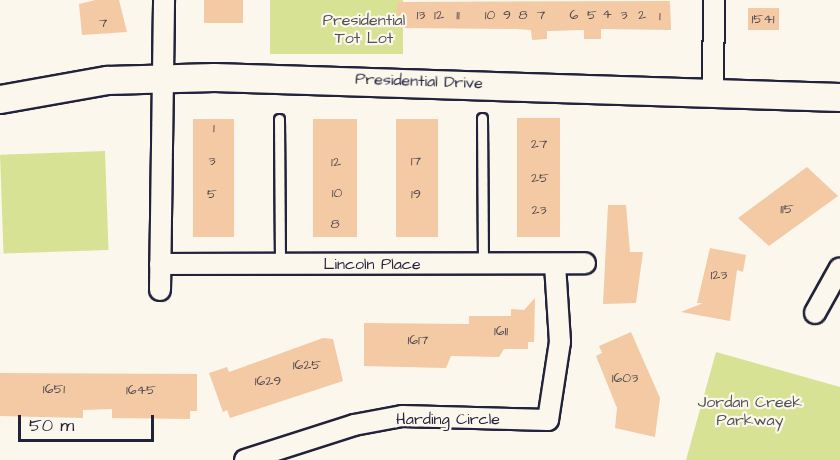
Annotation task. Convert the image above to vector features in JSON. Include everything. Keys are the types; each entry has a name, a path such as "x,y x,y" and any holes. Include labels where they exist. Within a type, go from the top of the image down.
{"street":[{"path":"160,290 161,77 164,0"},
{"path":"713,91 714,0"},
{"name":"Presidential Drive","path":"0,99 64,85 161,77 713,91 840,98"},
{"name":"Lincoln Place","path":"160,264 585,263"},
{"name":"Harding Circle","path":"245,460 354,425 402,416 548,420 560,342 555,264"},
{"path":"815,313 840,268"}],"lane":[{"path":"482,118 483,264"},
{"path":"279,119 280,264"}],"green space":[{"name":"Presidential Tot Lot","path":"270,0 403,0 403,54 270,54"},
{"path":"105,151 108,250 4,254 0,155"},
{"name":"Jordan Creek Parkway","path":"716,352 840,387 840,460 686,460"}],"building":[{"path":"96,0 119,0 127,32 82,35 79,4"},
{"path":"204,0 243,0 243,23 204,23"},
{"path":"670,1 671,30 601,29 601,39 584,39 584,30 547,31 547,39 532,40 531,30 397,28 397,2"},
{"path":"748,8 779,8 779,30 748,30"},
{"path":"517,118 560,118 560,237 517,237"},
{"path":"193,119 234,119 234,237 193,237"},
{"path":"313,119 357,119 357,237 313,237"},
{"path":"396,119 438,119 438,237 396,237"},
{"path":"807,167 838,196 769,246 738,218"},
{"path":"608,205 626,205 630,252 643,252 636,303 603,304"},
{"path":"710,248 746,255 743,272 737,270 730,321 681,312 703,303 697,303"},
{"path":"535,298 534,342 528,342 528,349 504,349 499,357 451,356 446,368 364,366 364,323 469,324 469,316 511,316 511,309 524,310"},
{"path":"631,332 660,398 655,437 615,428 617,408 596,356 602,353 599,346"},
{"path":"323,338 333,339 343,381 230,418 227,410 223,412 209,373 227,367 229,372"},
{"path":"0,373 197,374 197,411 190,411 190,419 112,418 112,409 83,410 83,418 0,416"}]}
